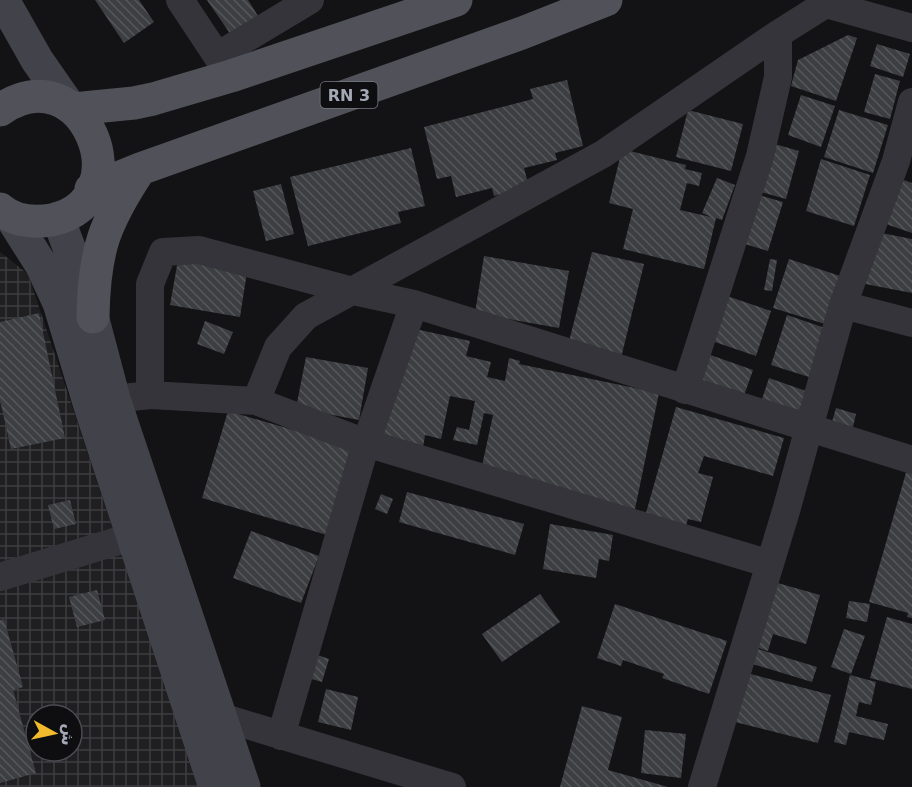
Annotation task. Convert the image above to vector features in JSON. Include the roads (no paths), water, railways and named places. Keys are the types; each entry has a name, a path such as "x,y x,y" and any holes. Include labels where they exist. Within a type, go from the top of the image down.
{"main road":[{"path":"3,0 37,60 71,107 88,125 97,145 99,160 92,189 71,212 43,222 4,213"},
{"path":"0,110 9,104 29,98 49,98 71,107 134,103 224,66 456,0"},
{"name":"RN 3","path":"92,189 140,169 511,37 606,0"},
{"path":"93,317 93,278 97,252 106,225 140,169"},
{"path":"4,213 42,266 59,303 215,787"},
{"path":"58,218 93,317 114,399 244,787"}],"street":[{"path":"180,0 224,66 310,0"},
{"path":"256,400 278,347 306,316 603,154 778,34 829,2 912,28"},
{"path":"685,390 760,156 778,77 778,34"},
{"path":"702,787 770,564 843,305 904,163 912,102"},
{"path":"150,394 150,284 163,252 199,250 353,291 414,304 912,460"},
{"path":"281,736 366,442 414,304"},
{"path":"843,305 912,323"},
{"path":"114,399 150,394 256,400 366,442 770,564"},
{"path":"0,577 134,536"},
{"path":"221,717 452,787"}]}
